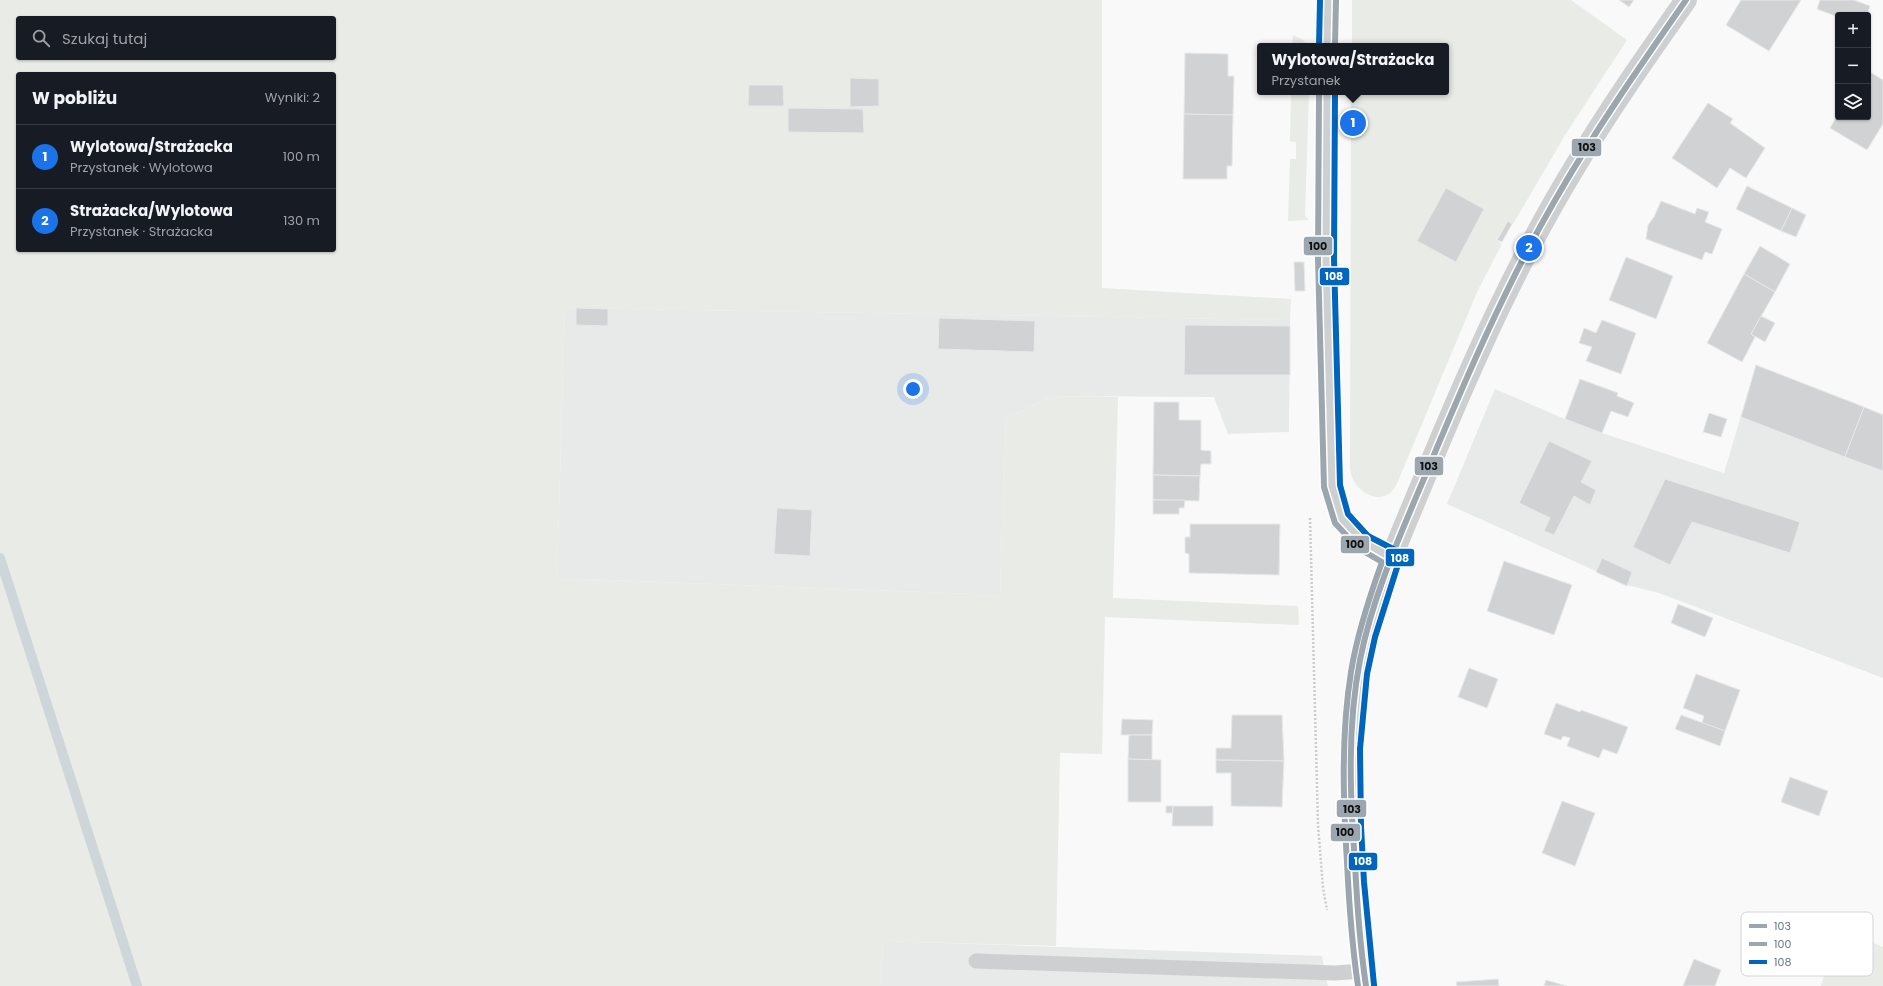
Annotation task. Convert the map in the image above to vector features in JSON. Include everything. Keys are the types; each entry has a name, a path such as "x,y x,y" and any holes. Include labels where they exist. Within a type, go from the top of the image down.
{"street":[{"path":"1327,43 1328,0"},
{"path":"1365,978 1353,843 1350,762 1352,723 1360,663 1366,634 1378,593 1470,370 1529,248 1579,160 1619,97 1686,0"},
{"path":"1326,95 1326,274 1332,486 1341,518 1363,542 1392,558"}],"lane":[{"path":"976,961 1335,973 1365,978"}],"path":[{"path":"1310,516 1318,825 1323,888 1327,911"}],"shaded area":[{"path":"0,0 1102,0 1102,288 1291,299 1290,320 565,308 557,578 1000,595 1005,420 1050,396 1118,397 1113,598 1298,606 1299,625 1105,617 1102,754 1060,753 1056,946 883,941 881,986 0,986"},
{"path":"1352,0 1571,0 1627,40 1567,132 1513,224 1508,221 1496,240 1502,244 1478,290 1397,483 1388,495 1378,497 1367,494 1358,487 1353,480 1350,468 1351,95 1449,95 1449,43 1352,43"},
{"path":"1293,35 1302,39 1305,43 1292,43"},
{"path":"1291,95 1309,95 1305,216 1309,220 1288,221 1290,159 1296,159 1296,142 1290,141"},
{"path":"565,308 1290,320 1289,432 1228,434 1214,397 1050,396 1005,420 1000,595 557,578"},
{"path":"1756,365 1883,414 1883,678 1659,593 1627,585 1447,504 1495,389 1602,433 1724,473"},
{"path":"883,941 1322,956 1328,986 881,986"},
{"path":"1873,943 1883,947 1883,986 1821,986 1824,976 1873,976"}],"building":[{"path":"1619,0 1634,0 1629,7"},
{"path":"1741,0 1801,0 1769,51 1726,25"},
{"path":"1820,0 1854,0 1870,6 1868,12 1835,12 1835,16 1817,9"},
{"path":"1185,53 1228,54 1228,76 1234,76 1233,115 1184,114"},
{"path":"1871,73 1883,80 1883,124 1867,150 1830,128 1835,119 1871,120"},
{"path":"850,78 879,79 879,106 850,107"},
{"path":"749,85 783,85 784,106 748,106"},
{"path":"1708,103 1733,119 1730,123 1765,148 1746,178 1730,168 1717,188 1672,158"},
{"path":"788,108 863,109 864,133 788,132"},
{"path":"1184,114 1233,115 1232,166 1227,166 1227,179 1183,179"},
{"path":"1747,186 1792,208 1781,231 1736,209"},
{"path":"1446,188 1484,209 1456,262 1417,241"},
{"path":"1661,201 1695,214 1697,208 1709,212 1705,222 1722,229 1712,254 1705,252 1702,260 1646,239 1648,225 1654,217"},
{"path":"1792,208 1806,215 1796,237 1781,231"},
{"path":"1508,221 1512,224 1502,242 1497,240"},
{"path":"1760,246 1790,264 1775,292 1744,274"},
{"path":"1626,257 1673,276 1656,319 1609,300"},
{"path":"1294,262 1304,262 1305,291 1295,291"},
{"path":"1744,274 1775,292 1751,334 1755,337 1742,362 1707,343"},
{"path":"576,308 608,309 608,326 576,325"},
{"path":"1761,316 1775,323 1765,342 1751,334"},
{"path":"939,318 1035,321 1034,352 938,349"},
{"path":"1602,320 1636,333 1621,374 1586,361 1592,347 1579,343 1584,328 1596,333"},
{"path":"1185,325 1290,326 1290,375 1184,375"},
{"path":"1756,365 1864,407 1845,457 1741,417"},
{"path":"1580,379 1618,393 1617,396 1634,403 1628,417 1611,411 1602,433 1565,419"},
{"path":"1154,402 1179,402 1179,420 1201,420 1201,450 1211,451 1211,464 1201,464 1200,476 1153,475"},
{"path":"1864,407 1883,415 1883,471 1845,457"},
{"path":"1709,413 1727,419 1721,437 1703,432"},
{"path":"1549,441 1592,461 1581,482 1596,490 1590,505 1574,496 1554,535 1544,531 1550,518 1519,503"},
{"path":"1153,475 1200,476 1199,501 1153,500"},
{"path":"1665,479 1800,522 1790,553 1692,522 1670,565 1633,547"},
{"path":"1153,500 1185,500 1184,508 1179,508 1179,514 1153,514"},
{"path":"777,508 812,510 810,556 774,554"},
{"path":"1190,524 1280,524 1279,575 1189,573 1189,554 1185,553 1185,537 1190,537"},
{"path":"1602,558 1632,572 1627,586 1596,572"},
{"path":"1504,561 1572,585 1554,635 1487,611"},
{"path":"1678,604 1713,618 1705,637 1671,623"},
{"path":"1469,668 1498,679 1487,708 1458,697"},
{"path":"1696,674 1740,690 1725,731 1702,723 1704,716 1683,708"},
{"path":"1556,703 1580,712 1581,710 1628,727 1617,754 1603,749 1599,758 1567,746 1570,738 1563,736 1561,740 1544,734"},
{"path":"1232,715 1282,715 1284,761 1216,760 1216,748 1231,748"},
{"path":"1681,715 1725,731 1720,746 1675,729"},
{"path":"1122,719 1153,720 1152,735 1121,735"},
{"path":"1129,735 1152,735 1152,760 1128,759"},
{"path":"1128,759 1161,760 1161,802 1128,802"},
{"path":"1216,760 1284,761 1282,807 1231,806 1231,773 1216,773"},
{"path":"1790,777 1828,791 1819,816 1781,802"},
{"path":"1562,801 1595,813 1575,866 1542,853"},
{"path":"1166,806 1173,806 1172,813 1166,813"},
{"path":"1173,806 1213,806 1213,826 1172,826"},
{"path":"1694,959 1721,970 1715,986 1683,986"},
{"path":"1498,979 1499,986 1457,986 1456,982"},
{"path":"1546,980 1567,986 1544,986"}],"waterway":[{"path":"0,558 137,986"}],"transit line":[{"name":"108","path":"1319,43 1320,0"},
{"name":"100","path":"1335,43 1336,0"},
{"name":"103","path":"1366,986 1360,940 1352,812 1351,736 1360,660 1372,611 1398,539 1442,435 1487,333 1519,267 1554,202 1585,150 1686,0"},
{"name":"100","path":"1319,95 1318,259 1324,487 1335,523 1358,548 1382,562 1360,630 1351,672 1344,743 1344,791 1349,893 1358,986"},
{"name":"108","path":"1335,95 1334,259 1340,485 1348,514 1368,536 1397,551 1400,558 1375,637 1367,674 1360,749 1361,826 1364,882 1374,985"}],"place":[{"name":"Wylotowa/Strażacka","path":"1353,123"},
{"name":"Strażacka/Wylotowa","path":"1529,248"}]}
